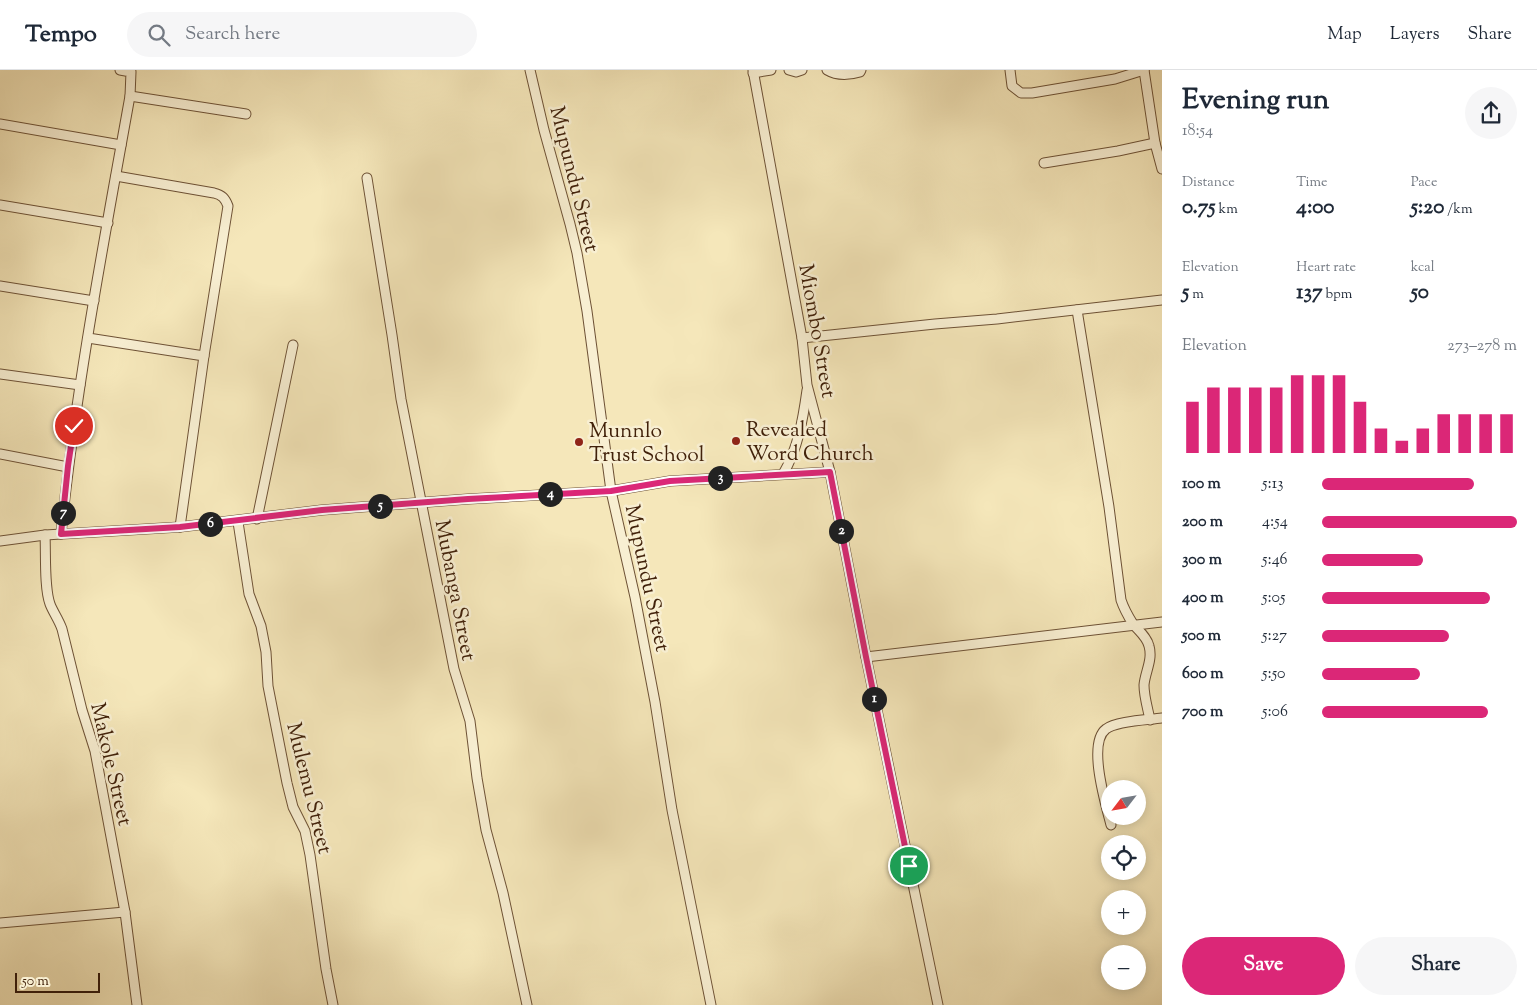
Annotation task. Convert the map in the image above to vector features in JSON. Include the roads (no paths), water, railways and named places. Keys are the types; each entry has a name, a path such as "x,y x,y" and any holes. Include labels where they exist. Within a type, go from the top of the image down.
{"street":[{"path":"61,534 68,466 80,385 130,96 131,71 120,70"},
{"name":"Mupundu Street","path":"530,70 577,253 587,311 611,491 642,635 672,810 711,1005"},
{"path":"753,71 771,70"},
{"path":"789,70 796,72 802,70"},
{"path":"827,70 847,74 860,72 861,70"},
{"path":"1010,70 1012,86 1021,93 1090,84 1144,70 1155,143 1162,169"},
{"name":"Miombo Street","path":"753,71 802,338 807,385 830,472 938,1005"},
{"path":"130,96 246,114"},
{"path":"0,124 121,145"},
{"path":"1044,163 1155,143"},
{"path":"116,176 214,193 221,195 226,200 228,206 204,356 180,527"},
{"name":"Mubanga Street","path":"367,178 392,335 400,399 454,669 470,721 486,830 503,893 527,1005"},
{"path":"0,205 108,223"},
{"path":"0,286 94,301"},
{"path":"802,338 1162,300"},
{"path":"1077,310 1109,507 1121,600 1125,610 1145,638 1149,647 1150,661 1144,685 1150,720"},
{"path":"88,338 204,356"},
{"path":"257,519 293,345"},
{"path":"0,374 80,385"},
{"path":"783,474 788,467 803,421 807,385"},
{"path":"0,454 68,466"},
{"path":"0,541 45,535 238,522 322,510 611,491 670,481 830,472"},
{"name":"Mulemu Street","path":"238,522 248,594 261,626 266,652 268,686 287,783 293,807 305,831 310,855 333,1005"},
{"name":"Makole Street","path":"45,535 47,595 50,605 59,619 82,710 95,751 125,912 137,1005"},
{"path":"866,657 1162,622"},
{"path":"1101,784 1097,751 1099,736 1106,728 1116,724 1162,718"},
{"path":"0,923 125,912"}],"place":[{"name":"Revealed Word Church","path":"736,441"},
{"name":"Munnlo Trust School","path":"579,442"}]}
